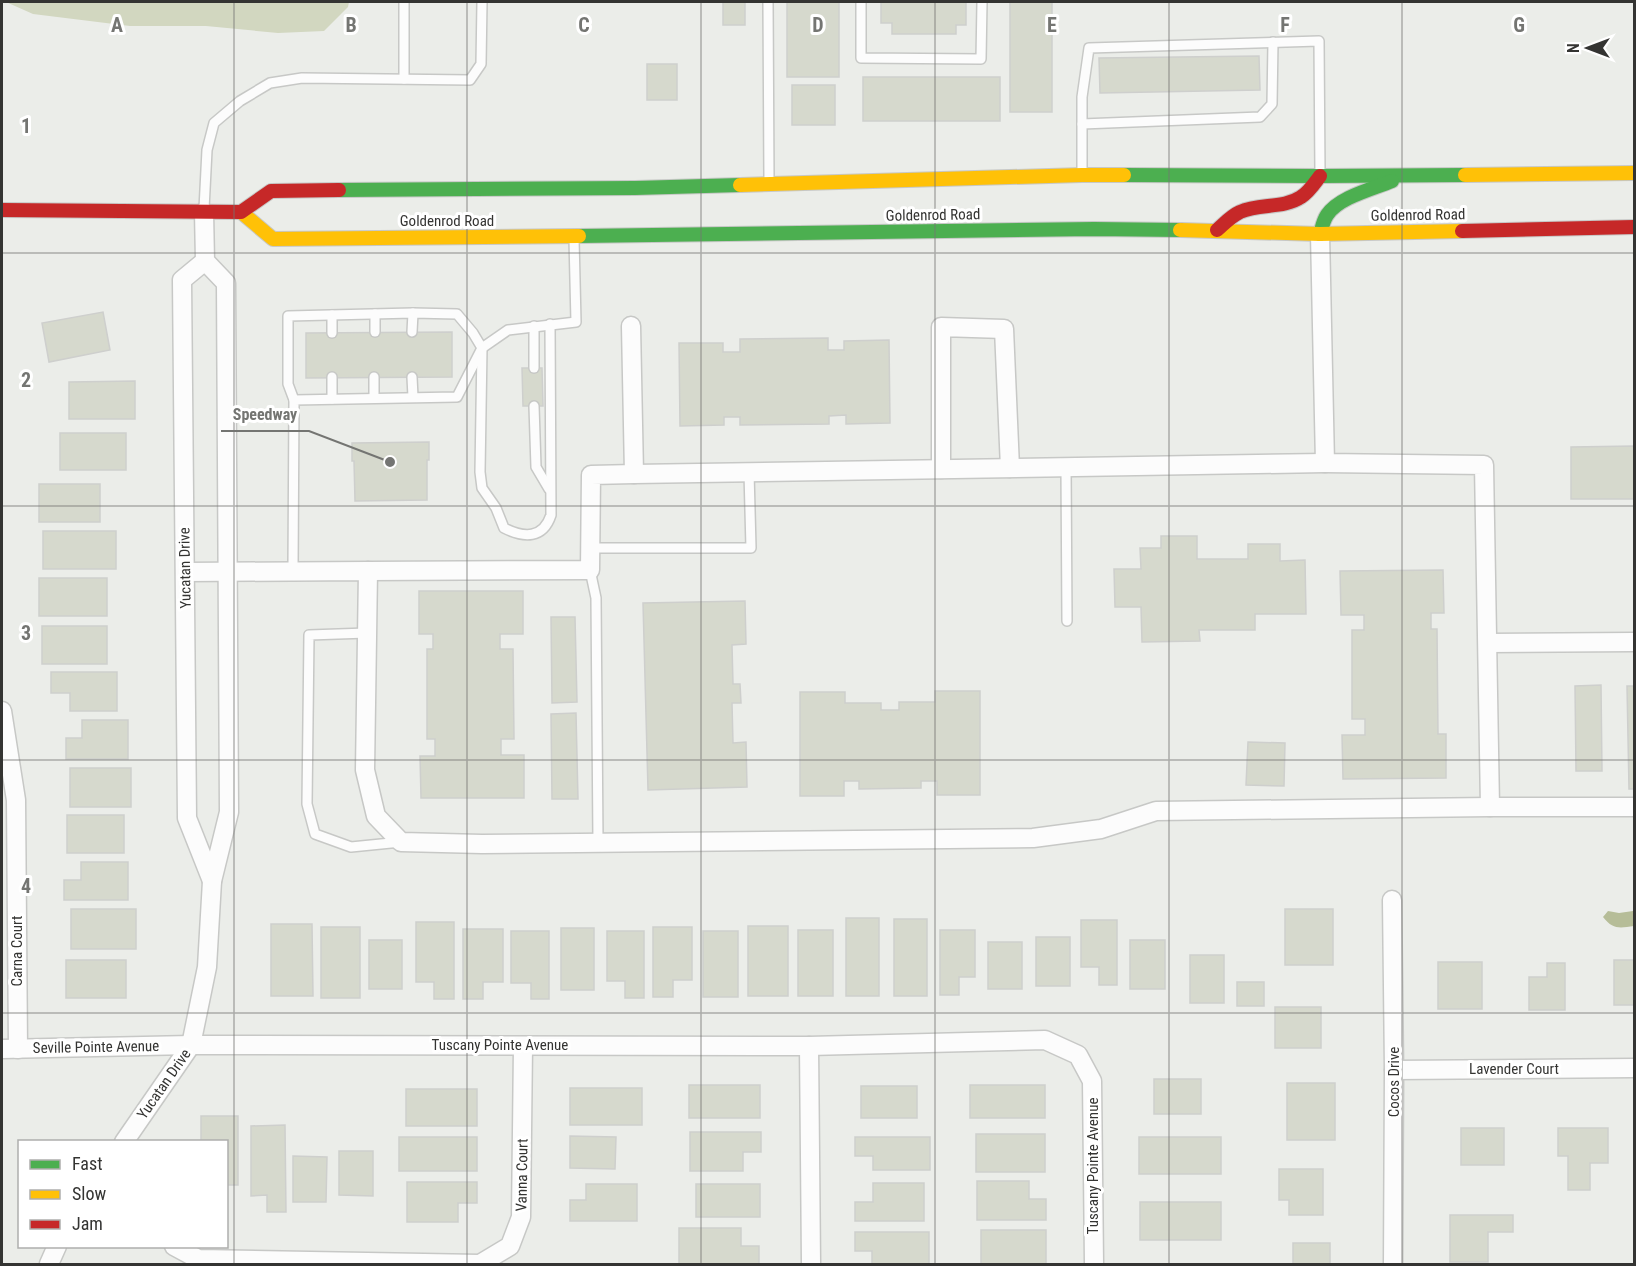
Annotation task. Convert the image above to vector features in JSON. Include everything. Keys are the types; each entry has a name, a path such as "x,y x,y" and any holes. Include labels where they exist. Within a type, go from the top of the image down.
{"main road":[{"name":"Goldenrod Road","path":"1635,173 1320,176 1082,175 635,188 271,191 241,212 273,239 1094,229 1320,234 1635,227"},
{"path":"1320,234 1326,217 1342,202 1407,174"},
{"path":"1217,230 1239,212 1288,203 1304,196 1320,176"},
{"path":"2,210 241,212"}],"street":[{"path":"204,212 205,261"},
{"path":"1320,234 1325,463"},
{"name":"Yucatan Drive","path":"125,1140 191,1045 207,967 212,881 229,812 226,284 205,261 182,280 187,818 212,881"},
{"path":"631,326 634,474"},
{"path":"941,469 941,327 1004,328 1010,468"},
{"path":"186,572 590,570 591,476 1325,463 1484,465 1490,807"},
{"path":"368,571 365,770 376,816 401,842 482,844 1033,838 1101,829 1156,811 1635,807"},
{"path":"1488,643 1635,642"},
{"name":"Carna Court","path":"2,711 16,800 10,1049"},
{"name":"Cocos Drive","path":"1392,900 1393,1264"},
{"name":"Tuscany Pointe Avenue","path":"191,1045 808,1046 1046,1040 1078,1055 1092,1081 1094,1264"},
{"name":"Seville Pointe Avenue","path":"10,1049 191,1045"},
{"name":"Vanna Court","path":"178,1248 198,1259 480,1264 510,1246 521,1217 523,1046"},
{"path":"808,1046 811,1264"},
{"name":"Lavender Court","path":"1394,1070 1635,1068"},
{"path":"49,1264 56,1248"}],"lane":[{"path":"404,2 404,79"},
{"path":"204,212 207,150 214,123 240,101 270,83 302,78 470,80 481,64 482,2"},
{"path":"768,2 769,184"},
{"path":"861,2 861,58 981,59 982,2"},
{"path":"1082,175 1082,97 1089,48 1319,41 1320,176"},
{"path":"1082,124 1260,117 1272,104 1273,42"},
{"path":"294,400 457,397 482,348 508,330 576,322 573,237"},
{"path":"412,332 413,313"},
{"path":"375,314 375,332"},
{"path":"292,570 294,400 288,384 288,316 457,314 482,348 480,472 482,488 496,508 504,528 514,533 527,535 539,532 548,525 550,515 550,324"},
{"path":"332,315 332,333"},
{"path":"534,326 534,368"},
{"path":"332,377 332,399"},
{"path":"374,377 374,398"},
{"path":"412,377 413,397"},
{"path":"534,406 536,467 550,491"},
{"path":"1066,467 1067,621"},
{"path":"590,548 751,548 750,472"},
{"path":"590,570 596,598 598,842"},
{"path":"367,633 309,634 307,804 315,834 351,847 401,842"}],"shaded area":[{"path":"6,2 349,2 348,7 324,31 278,33 206,26 130,26 33,14"},
{"path":"1608,911 1619,913 1633,911 1634,926 1621,927 1610,924 1603,917"}],"building":[{"path":"723,2 745,2 745,25 723,25"},
{"path":"787,2 839,2 839,77 787,77"},
{"path":"881,2 966,2 966,25 956,25 956,34 892,34 892,23 881,23"},
{"path":"1010,2 1052,2 1052,112 1010,112"},
{"path":"1259,56 1260,90 1100,93 1099,58"},
{"path":"647,64 677,64 677,100 647,100"},
{"path":"863,77 1000,77 1000,121 863,121"},
{"path":"792,85 835,85 835,125 792,125"},
{"path":"103,312 110,350 49,362 42,323"},
{"path":"452,332 452,377 306,378 306,333"},
{"path":"828,338 828,350 844,350 844,341 889,340 890,423 846,424 846,415 829,416 829,424 740,425 740,417 724,417 724,425 680,426 679,343 723,343 723,352 740,352 740,339"},
{"path":"522,368 542,368 543,406 523,406"},
{"path":"135,381 135,419 69,419 69,382"},
{"path":"60,433 126,433 126,470 60,470"},
{"path":"429,442 427,500 355,501 352,443"},
{"path":"1634,446 1634,499 1571,499 1571,447"},
{"path":"39,484 100,484 100,522 39,522"},
{"path":"43,531 116,531 116,569 43,569"},
{"path":"1161,536 1197,536 1197,559 1248,559 1248,544 1280,544 1280,561 1305,560 1306,614 1255,614 1255,630 1199,630 1200,641 1142,642 1141,607 1115,607 1114,569 1141,569 1140,548 1161,548"},
{"path":"1443,570 1444,613 1431,613 1431,629 1437,629 1438,734 1446,734 1446,778 1343,779 1342,735 1365,735 1365,719 1352,719 1352,630 1364,630 1364,615 1341,615 1340,571"},
{"path":"39,578 107,578 107,616 39,616"},
{"path":"419,591 523,591 523,634 500,634 500,649 513,649 514,739 501,739 501,755 524,755 524,798 421,798 420,756 435,756 435,739 427,739 427,649 433,649 433,634 419,634"},
{"path":"745,601 746,644 732,645 733,684 740,684 741,703 732,703 733,743 746,742 747,787 648,790 643,603"},
{"path":"551,617 575,617 577,702 552,703"},
{"path":"42,626 107,626 107,664 42,664"},
{"path":"51,672 117,672 117,711 70,711 70,693 51,693"},
{"path":"1601,685 1602,771 1576,771 1575,686"},
{"path":"1627,686 1634,686 1634,789 1629,789"},
{"path":"935,691 980,691 980,795 937,795 937,781 921,781 921,788 859,789 859,781 844,781 844,796 800,796 800,692 845,692 845,703 881,703 881,710 899,710 899,702 935,702"},
{"path":"576,713 578,799 552,799 551,714"},
{"path":"82,720 128,720 128,759 66,759 66,738 82,738"},
{"path":"1248,742 1285,743 1284,786 1246,785"},
{"path":"70,768 131,768 131,807 70,807"},
{"path":"67,815 124,815 124,853 67,853"},
{"path":"81,862 128,862 128,900 64,900 64,880 81,880"},
{"path":"71,909 136,909 136,949 71,949"},
{"path":"1285,909 1333,909 1333,965 1285,965"},
{"path":"846,918 879,918 879,996 846,996"},
{"path":"894,919 927,919 927,996 894,996"},
{"path":"1081,920 1117,920 1117,985 1099,985 1099,967 1081,967"},
{"path":"416,922 454,922 454,999 434,999 434,982 416,982"},
{"path":"271,924 312,924 313,996 271,996"},
{"path":"748,926 788,926 788,996 748,996"},
{"path":"321,927 360,927 360,998 321,998"},
{"path":"653,927 692,927 692,980 673,980 673,997 653,997"},
{"path":"561,928 594,928 594,990 561,990"},
{"path":"463,929 503,929 503,982 483,982 483,999 463,999"},
{"path":"798,930 833,930 833,996 798,996"},
{"path":"940,930 975,930 975,977 959,977 959,995 940,995"},
{"path":"511,931 549,931 549,999 531,999 531,983 511,983"},
{"path":"607,931 644,931 644,998 625,998 625,981 607,981"},
{"path":"703,931 738,931 738,997 703,997"},
{"path":"1036,937 1070,937 1070,986 1036,986"},
{"path":"369,940 402,940 402,989 369,989"},
{"path":"1130,940 1165,940 1165,989 1130,989"},
{"path":"988,942 1022,942 1022,989 988,989"},
{"path":"1190,955 1224,955 1224,1003 1190,1003"},
{"path":"66,960 126,960 126,998 66,998"},
{"path":"1614,960 1634,960 1634,1005 1614,1005"},
{"path":"1438,962 1482,962 1482,1009 1438,1009"},
{"path":"1547,963 1565,963 1565,1010 1529,1010 1529,977 1547,977"},
{"path":"1237,982 1264,982 1264,1006 1237,1006"},
{"path":"1275,1007 1321,1007 1321,1048 1275,1048"},
{"path":"1154,1079 1201,1079 1201,1114 1154,1114"},
{"path":"1287,1083 1335,1083 1335,1140 1287,1140"},
{"path":"689,1085 760,1085 760,1118 689,1118"},
{"path":"970,1085 1045,1085 1045,1118 970,1118"},
{"path":"861,1086 917,1086 917,1118 861,1118"},
{"path":"570,1088 642,1088 642,1125 570,1125"},
{"path":"406,1089 477,1089 477,1126 406,1126"},
{"path":"201,1116 238,1116 238,1185 228,1185 228,1140 201,1140"},
{"path":"285,1125 286,1212 267,1212 267,1195 251,1196 251,1126"},
{"path":"1461,1128 1504,1128 1504,1165 1461,1165"},
{"path":"1558,1128 1608,1128 1608,1163 1590,1163 1590,1190 1568,1190 1568,1156 1558,1156"},
{"path":"690,1132 761,1132 761,1152 743,1152 743,1171 690,1171"},
{"path":"976,1134 1045,1134 1045,1172 976,1172"},
{"path":"570,1136 616,1137 615,1169 570,1168"},
{"path":"399,1137 477,1137 477,1171 399,1171"},
{"path":"855,1137 930,1137 930,1170 873,1170 873,1156 855,1156"},
{"path":"1139,1137 1221,1137 1221,1174 1139,1174"},
{"path":"339,1151 373,1151 373,1196 339,1195"},
{"path":"293,1156 327,1157 326,1202 293,1202"},
{"path":"1279,1169 1323,1169 1323,1215 1289,1215 1289,1200 1279,1200"},
{"path":"977,1181 1029,1181 1029,1199 1046,1199 1046,1220 977,1220"},
{"path":"407,1182 477,1182 477,1203 458,1203 458,1222 407,1222"},
{"path":"873,1183 924,1183 924,1221 855,1221 855,1202 873,1202"},
{"path":"586,1184 637,1184 637,1221 570,1221 570,1200 586,1200"},
{"path":"696,1184 760,1184 760,1217 696,1217"},
{"path":"1140,1202 1221,1202 1221,1240 1140,1240"},
{"path":"1450,1215 1513,1215 1513,1232 1488,1232 1488,1262 1450,1262"},
{"path":"679,1228 741,1228 741,1246 759,1246 759,1264 679,1264"},
{"path":"981,1230 1046,1230 1046,1264 981,1264"},
{"path":"855,1232 929,1232 929,1264 872,1264 872,1251 855,1251"},
{"path":"1293,1243 1330,1243 1330,1264 1293,1264"}],"traffic: fast":[{"path":"1124,175 1465,175"},
{"path":"1320,234 1327,215 1340,203 1392,181"},
{"path":"339,190 740,185"},
{"path":"579,236 1094,229 1180,230"}],"traffic: slow":[{"path":"1465,175 1634,173"},
{"path":"740,185 1124,175"},
{"path":"241,212 273,239 579,236"},
{"path":"1180,230 1320,234 1462,231"}],"traffic: jam":[{"path":"1217,230 1231,218 1247,209 1294,201 1306,193 1320,176"},
{"path":"2,210 241,212 271,191 339,190"},
{"path":"1462,231 1634,227"}],"place":[{"name":"Speedway","path":"390,462"}]}
